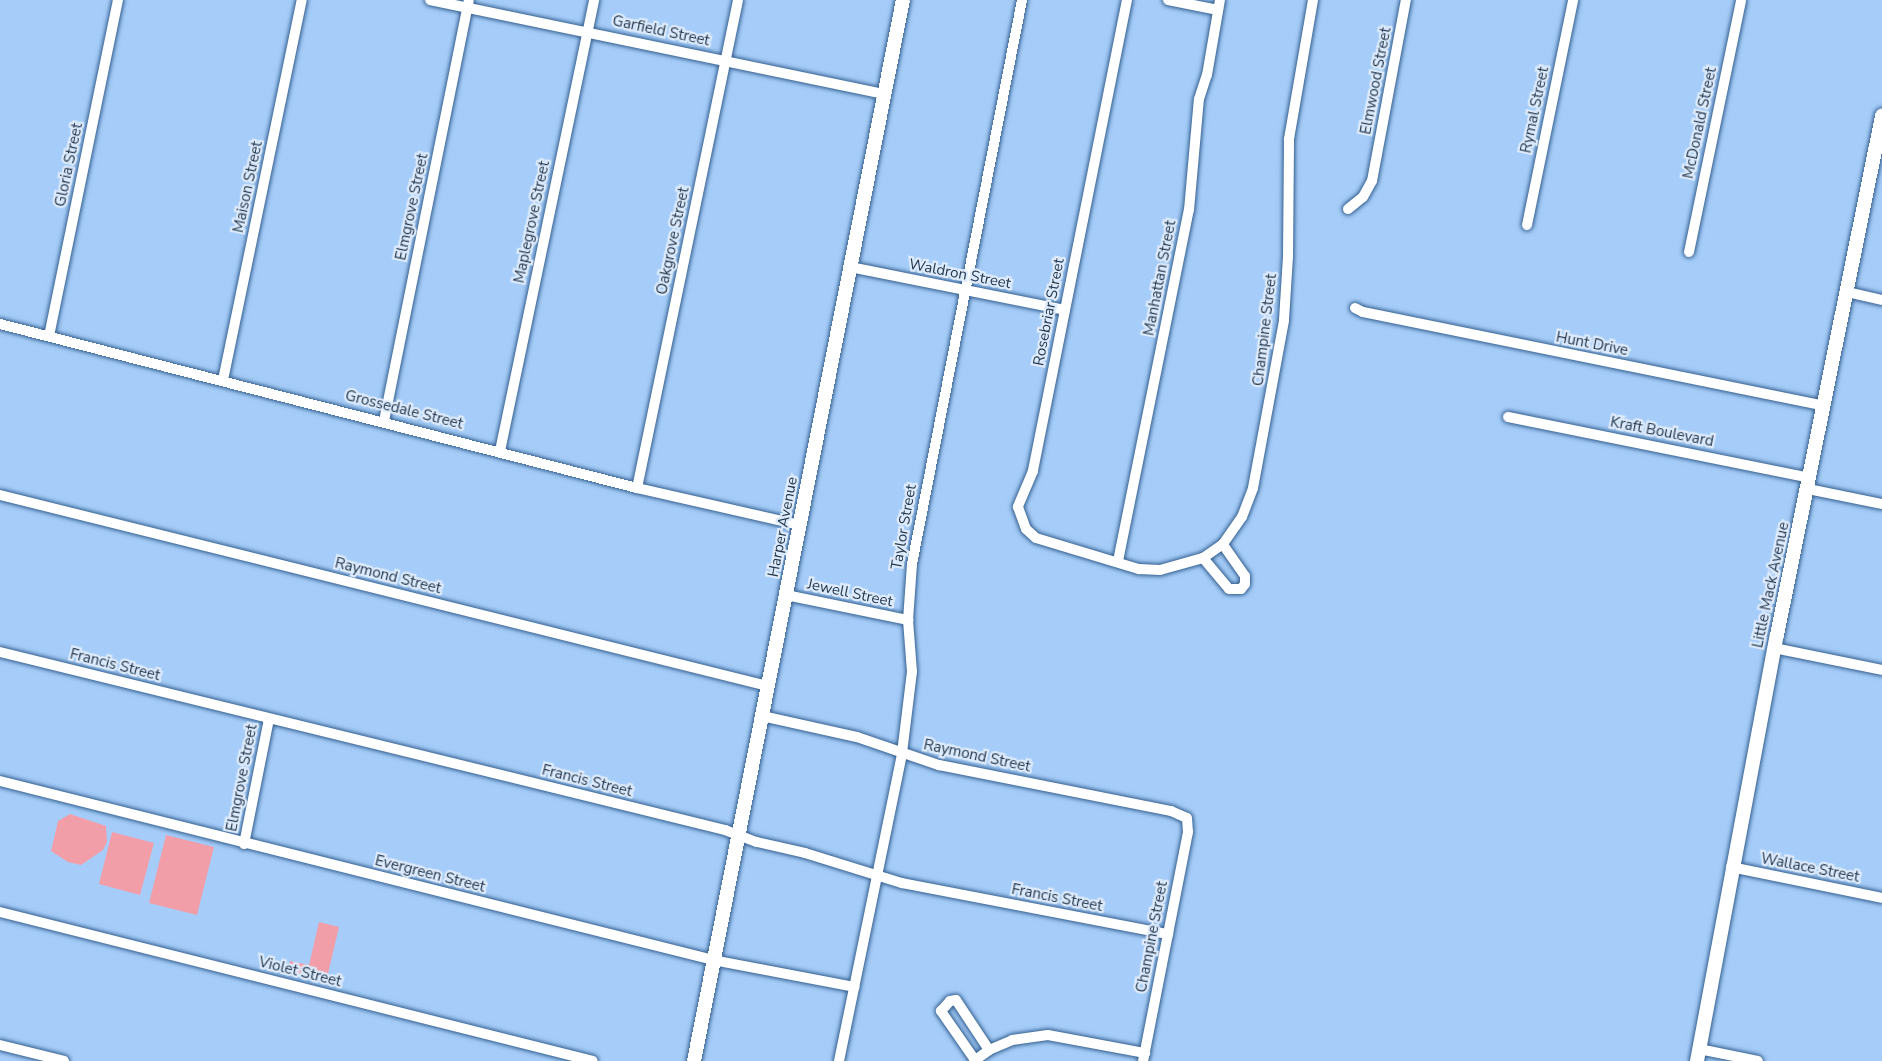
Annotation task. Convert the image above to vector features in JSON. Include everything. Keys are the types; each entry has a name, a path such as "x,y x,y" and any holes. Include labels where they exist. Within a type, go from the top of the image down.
{"main road":[{"name":"Harper Avenue","path":"694,1061 903,0"},
{"name":"Little Mack Avenue","path":"1698,1055 1723,929 1731,867 1882,116"}],"street":[{"name":"Gloria Street","path":"49,336 118,0"},
{"name":"Maison Street","path":"223,380 302,0"},
{"name":"Garfield Street","path":"430,0 469,4 884,94"},
{"name":"Maplegrove Street","path":"500,451 594,0"},
{"name":"Oakgrove Street","path":"637,488 738,0"},
{"name":"Taylor Street","path":"839,1061 902,753 912,672 908,620 912,564 1022,0"},
{"name":"Rosebriar Street","path":"1118,561 1036,538 1026,529 1020,514 1020,502 1033,471 1127,0"},
{"path":"1168,0 1219,5"},
{"name":"Champine Street","path":"1118,561 1139,569 1160,570 1203,558 1223,543 1242,517 1253,488 1277,366 1288,257 1289,139 1313,0"},
{"name":"Elmwood Street","path":"1348,209 1368,189 1375,168 1406,0"},
{"name":"Rymal Street","path":"1527,225 1573,0"},
{"name":"McDonald Street","path":"1689,252 1741,0"},
{"name":"Elmgrove Street","path":"384,421 469,4"},
{"name":"Manhattan Street","path":"1118,561 1189,210 1199,99 1207,75 1219,5"},
{"name":"Waldron Street","path":"850,267 1065,310"},
{"path":"1847,292 1882,300"},
{"name":"Hunt Drive","path":"1355,308 1363,312 1522,346 1824,406"},
{"name":"Grossedale Street","path":"0,324 384,421 637,488 800,525"},
{"name":"Kraft Boulevard","path":"1508,417 1809,484 1882,504"},
{"name":"Raymond Street","path":"0,495 768,686"},
{"path":"1203,558 1225,585 1234,590 1241,590 1245,584 1245,576 1223,543"},
{"name":"Jewell Street","path":"786,595 908,620"},
{"path":"1774,648 1882,670"},
{"name":"Francis Street","path":"0,652 739,835 842,864 877,877 1168,934"},
{"name":"Raymond Street","path":"762,716 857,737 939,765 1171,811 1187,818"},
{"name":"Elmgrove Street","path":"244,844 269,719"},
{"name":"Evergreen Street","path":"0,781 713,960 855,987"},
{"name":"Champine Street","path":"1144,1057 1188,832 1187,818"},
{"name":"Wallace Street","path":"1731,867 1882,898"},
{"name":"Violet Street","path":"0,912 593,1061"},
{"path":"989,1050 956,1000 950,1000 941,1011 975,1060 989,1050 1012,1040 1048,1035 1144,1057"},
{"path":"0,1045 64,1061"},
{"path":"1698,1055 1758,1061"}],"shaded area":[{"path":"70,814 106,826 107,842 103,850 81,865 68,862 51,851 58,821"},
{"path":"112,832 154,843 140,895 99,884"},
{"path":"166,835 214,847 197,915 149,903"},
{"path":"319,922 339,927 326,982 287,973 290,961 309,965"}]}
